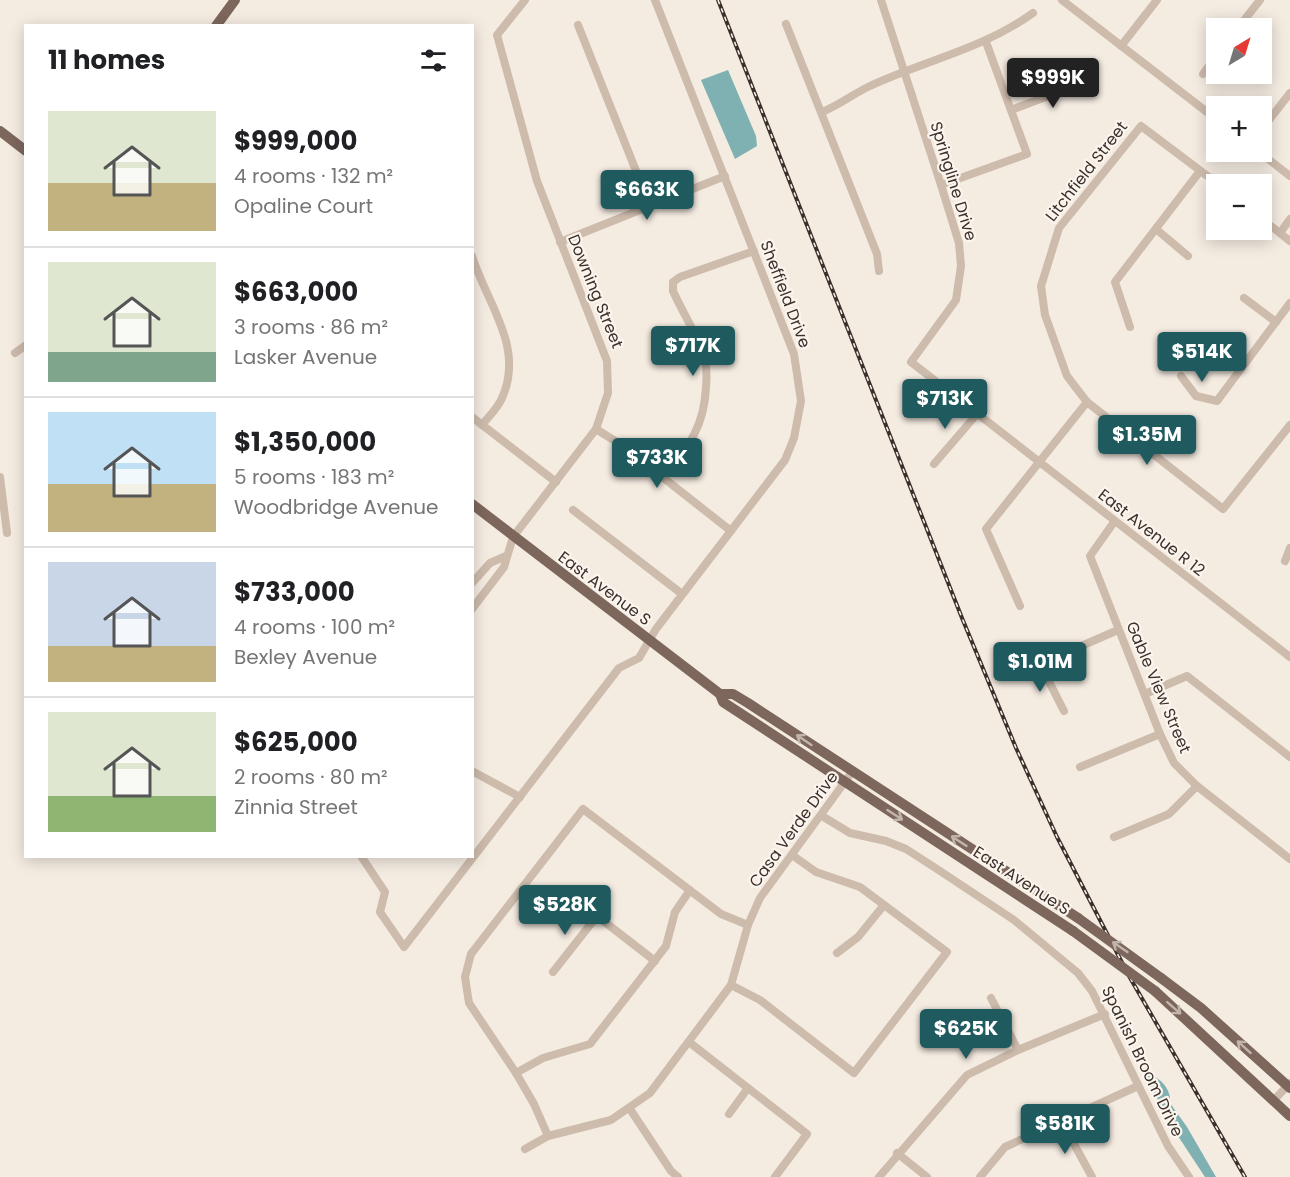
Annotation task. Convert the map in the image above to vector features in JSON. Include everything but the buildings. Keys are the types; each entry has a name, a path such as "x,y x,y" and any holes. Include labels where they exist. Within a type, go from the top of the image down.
{"main road":[{"path":"217,24 235,0"},
{"path":"0,131 24,149"},
{"name":"East Avenue S","path":"474,506 720,694 723,702 845,784 1074,931 1155,992 1290,1116"},
{"name":"East Avenue S","path":"720,694 733,694 740,698 1078,918 1201,1008 1289,1085"}],"street":[{"name":"Downing Street","path":"474,606 504,567 513,537 596,429 608,393 607,361 537,181 497,35 525,0"},
{"name":"Sheffield Drive","path":"474,856 619,668 639,658 682,594 785,460 794,438 801,401 794,354 655,0"},
{"name":"Springline Drive","path":"880,0 959,243 961,266 956,300 911,362"},
{"path":"1062,0 1206,111"},
{"path":"1121,46 1157,0"},
{"path":"1246,18 1260,0"},
{"path":"822,112 845,102 869,87 986,42 1033,13"},
{"path":"786,24 876,254 879,271"},
{"path":"578,25 650,206"},
{"path":"941,185 1027,154 986,42"},
{"path":"1203,74 1206,70"},
{"path":"1011,110 1056,93 1077,77"},
{"path":"1272,116 1290,93"},
{"name":"Litchfield Street","path":"1200,171 1141,126 1059,228 1041,286 1045,315 1067,376 1087,402 1223,509 1290,425"},
{"path":"1272,162 1290,176"},
{"path":"1130,327 1115,282 1200,171 1206,175"},
{"path":"560,242 725,176"},
{"path":"1280,233 1290,219"},
{"path":"1272,227 1290,241"},
{"path":"1156,229 1188,256"},
{"path":"663,477 694,436 704,416 706,397 707,372 703,352 673,291 673,282 680,277 754,251"},
{"path":"474,261 509,347 510,376 501,400 482,425"},
{"path":"1244,298 1276,322"},
{"path":"1181,376 1196,396 1217,401 1290,303"},
{"path":"15,353 24,346"},
{"name":"East Avenue R 12","path":"911,362 1290,657"},
{"path":"1020,606 986,529 1087,402"},
{"path":"934,464 977,414"},
{"path":"474,419 556,482"},
{"path":"596,429 623,446 731,531"},
{"path":"0,477 7,533"},
{"path":"573,510 682,594"},
{"name":"Gable View Street","path":"1114,522 1090,556 1118,630 1174,763 1197,786 1290,859"},
{"path":"1285,561 1290,548"},
{"path":"474,581 490,563 506,556"},
{"path":"1064,711 1040,664 1118,630"},
{"path":"1145,694 1187,676 1290,757"},
{"path":"1080,767 1161,734"},
{"path":"474,772 520,797"},
{"name":"Casa Verde Drive","path":"525,1149 548,1136 611,1120 650,1093 732,985 748,925 760,898 852,772"},
{"path":"1114,837 1169,814 1197,786"},
{"path":"548,1136 534,1104 516,1073 469,1003 465,977 471,954 583,808 721,914 748,925"},
{"name":"Spanish Broom Drive","path":"822,816 850,833 886,841 906,849 1014,920 1078,973 1105,1014 1168,1146 1189,1177"},
{"path":"732,985 760,1000 854,1073 947,952 860,887 816,872 792,855"},
{"name":"Sheffield Drive","path":"362,858 385,892 380,912 404,947 473,858"},
{"path":"516,1073 543,1058 590,1044 666,946 675,912 690,890"},
{"path":"837,953 858,937 884,905"},
{"path":"553,972 597,916 655,961"},
{"path":"991,998 1018,1050"},
{"path":"879,1177 897,1153 967,1074 1105,1014"},
{"path":"689,1042 807,1134 775,1177"},
{"path":"1274,1100 1289,1085"},
{"path":"980,1177 1005,1147 1138,1086"},
{"path":"729,1114 748,1088"},
{"path":"630,1109 671,1171 678,1177"},
{"path":"1062,1122 1092,1177"},
{"path":"897,1153 927,1177"}],"water":[{"path":"728,70 756,136 757,146 735,159 701,80"},
{"path":"1148,1074 1161,1081 1167,1089 1170,1103 1216,1177 1205,1177 1174,1130 1146,1077"}],"railway":[{"path":"718,0 962,618 1016,748 1057,837 1129,976 1245,1177"}]}
